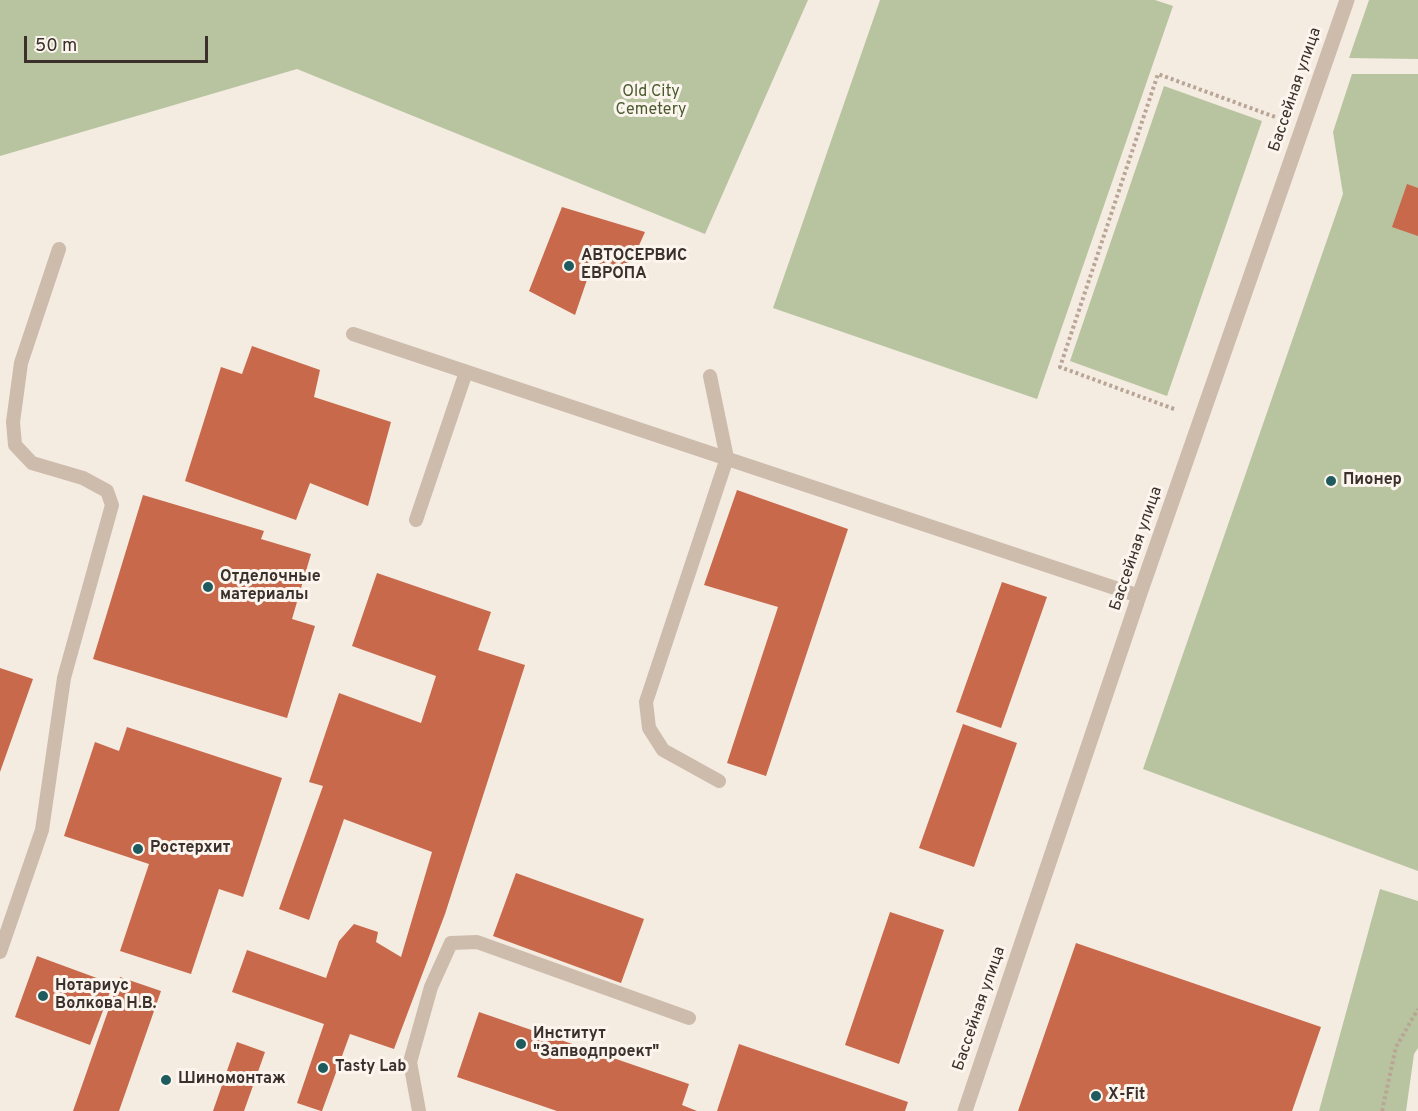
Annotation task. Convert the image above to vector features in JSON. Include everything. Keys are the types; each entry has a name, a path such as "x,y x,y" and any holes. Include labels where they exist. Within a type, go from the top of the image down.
{"street":[{"name":"Бассейная улица","path":"965,1111 1139,596 1347,0"}],"lane":[{"path":"0,952 42,830 64,678 112,505 107,491 83,478 32,463 15,445 13,422 21,363 59,249"},
{"path":"353,334 1139,596"},
{"path":"416,520 466,372"},
{"path":"710,376 727,458 646,702 649,728 663,750 719,781"},
{"path":"419,1111 410,1062 432,987 451,943 477,942 689,1018"}],"path":[{"path":"1174,409 1060,368 1158,74 1275,117"},
{"path":"1382,1111 1396,1047 1418,1009"}],"green space":[{"name":"Old City Cemetery","path":"0,0 808,0 705,234 297,69 0,156"},
{"path":"880,0 1155,0 1173,6 1037,399 773,308"},
{"path":"1369,0 1418,0 1418,59 1349,58"},
{"name":"Пионер","path":"1352,74 1418,74 1418,871 1143,769 1343,194 1333,132"},
{"path":"1164,86 1262,121 1167,396 1070,361"},
{"path":"1380,889 1418,901 1418,1048 1414,1054 1406,1111 1319,1111"}],"building":[{"path":"1407,184 1418,188 1418,236 1392,227"},
{"path":"562,207 645,232 625,277 592,265 575,315 529,291"},
{"path":"252,346 320,370 314,397 391,422 368,506 310,483 296,520 185,481 221,367 242,374"},
{"path":"737,490 848,529 766,776 727,763 778,607 704,585"},
{"name":"Отделочные материалы","path":"143,495 264,531 261,539 311,554 292,619 315,626 287,718 93,659"},
{"path":"377,573 491,612 478,650 525,665 445,914 394,1049 350,1034 321,1111 297,1103 324,1024 232,992 247,950 326,978 339,941 354,924 378,932 376,942 401,957 432,852 344,819 309,920 279,909 323,786 309,782 339,693 421,723 436,676 352,646"},
{"path":"1002,582 1047,597 1001,728 956,712"},
{"path":"0,668 33,679 0,772"},
{"path":"963,724 1017,743 974,867 919,848"},
{"path":"127,727 282,778 243,897 219,889 191,974 120,951 149,864 64,836 95,742 119,751"},
{"path":"516,873 644,919 621,983 493,936"},
{"path":"890,912 944,930 899,1064 845,1045"},
{"path":"1076,943 1321,1027 1292,1111 1018,1111"},
{"path":"37,956 113,984 90,1045 15,1017"},
{"path":"120,977 161,991 119,1111 73,1111"},
{"name":"Институт \"Запводпроект\"","path":"479,1012 689,1084 682,1105 697,1111 557,1111 457,1077"},
{"path":"237,1042 265,1052 244,1111 213,1111"},
{"path":"739,1044 908,1102 905,1111 717,1111"}],"place":[{"name":"АВТОСЕРВИС ЕВРОПА","path":"569,266"},
{"name":"Пионер","path":"1331,481"},
{"name":"Отделочные материалы","path":"208,587"},
{"name":"Ростерхит","path":"138,849"},
{"name":"Нотариус Волкова Н.В.","path":"43,996"},
{"name":"Институт \"Запводпроект\"","path":"521,1044"},
{"name":"Tasty Lab","path":"323,1068"},
{"name":"Шиномонтаж","path":"166,1080"},
{"name":"X-Fit","path":"1096,1096"}]}
